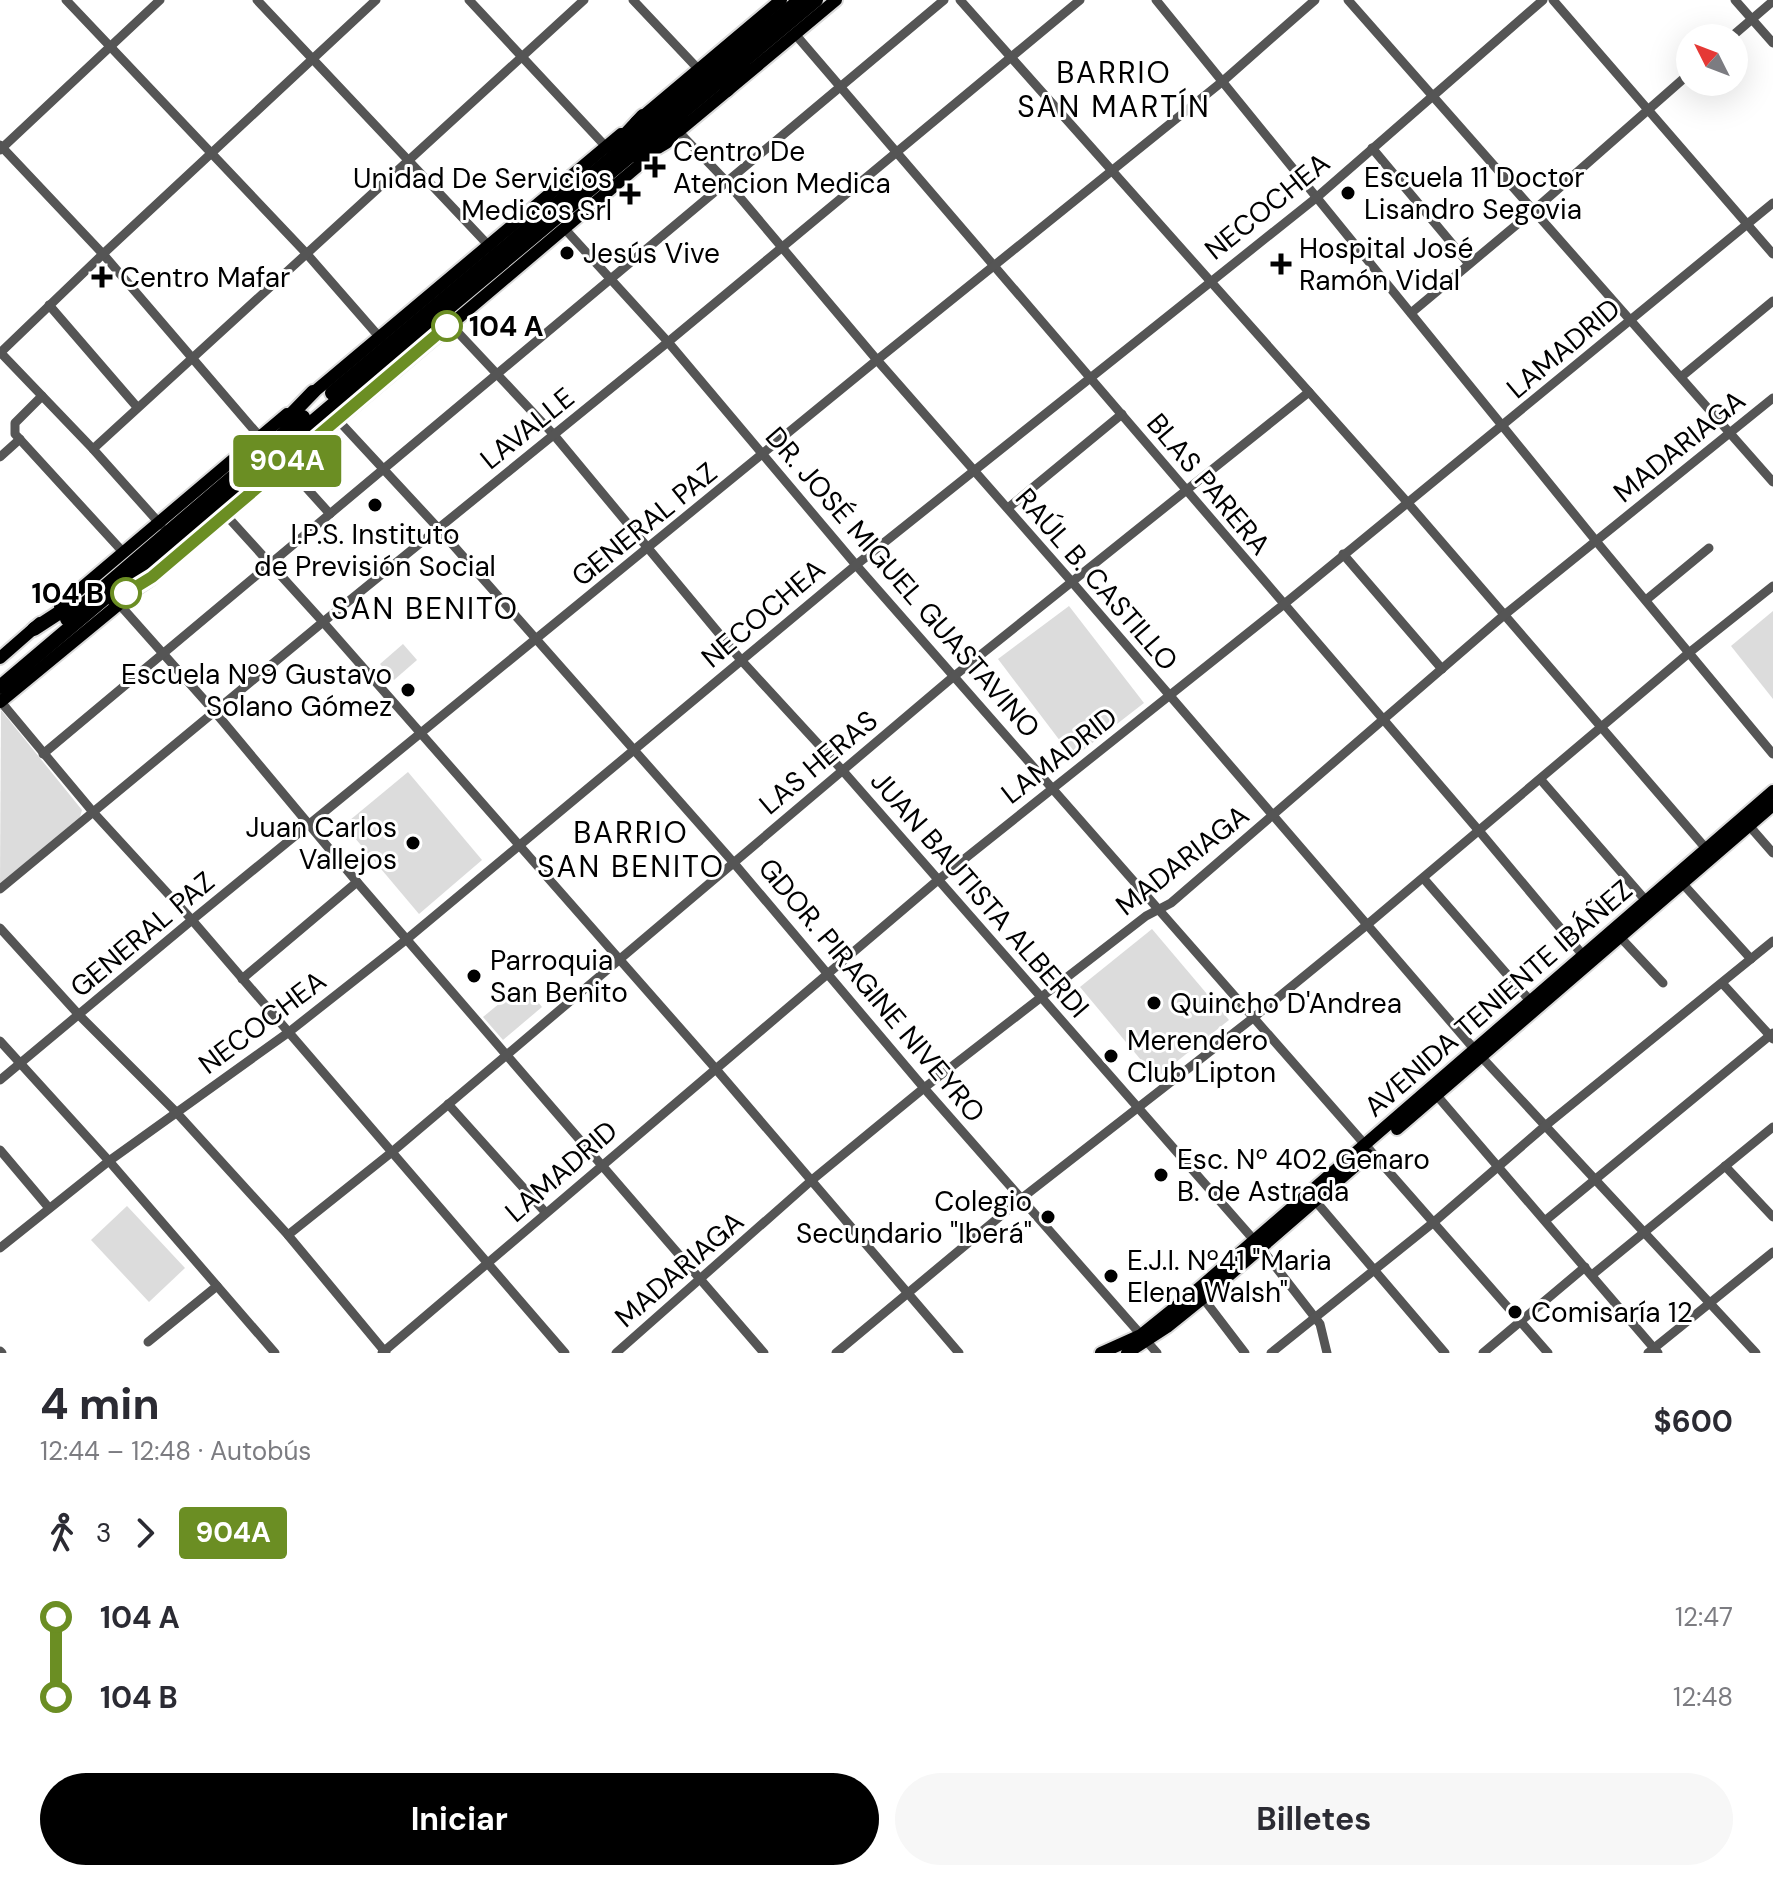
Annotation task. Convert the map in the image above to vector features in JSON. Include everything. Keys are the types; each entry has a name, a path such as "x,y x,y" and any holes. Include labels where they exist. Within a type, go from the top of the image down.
{"highway":[{"path":"618,160 666,142 713,83 725,55 806,2"},
{"path":"554,222 618,160 713,83 742,72 806,2"},
{"path":"213,492 391,350 500,258 554,222 618,160 643,116"},
{"path":"242,499 257,478 334,413 391,350"},
{"path":"0,687 168,536 313,392"},
{"path":"34,629 168,536 334,413"},
{"path":"0,677 168,536"},
{"path":"30,662 152,577"}],"main road":[{"path":"666,142 678,131 781,0"},
{"path":"643,116 713,83 795,34 836,0"},
{"path":"0,702 152,577 168,536 260,437 313,392 391,350 450,324 500,258 618,160"},
{"path":"0,658 123,552 225,514 284,463 334,413"},
{"name":"AVENIDA TENIENTE IBÁÑEZ","path":"1258,1245 1711,854 1746,822 1773,791"},
{"name":"AVENIDA TENIENTE IBÁÑEZ","path":"1746,822 1773,805"},
{"name":"AVENIDA TENIENTE IBÁÑEZ","path":"1586,960 1620,937 1650,905 1683,884 1711,854"},
{"path":"1101,1353 1143,1339 1203,1298 1258,1245"},
{"path":"1127,1353 1258,1245"}],"street":[{"path":"66,0 306,253 391,350"},
{"path":"160,0 1,147 103,254 260,437"},
{"path":"257,0 500,258"},
{"path":"168,536 93,449 0,353 376,0"},
{"path":"469,0 618,160"},
{"path":"93,449 584,0"},
{"path":"633,0 713,83"},
{"path":"43,754 944,0"},
{"path":"960,0 1407,502 1711,854"},
{"name":"LAVALLE","path":"0,889 1080,0"},
{"path":"1156,0 1773,754"},
{"name":"GENERAL PAZ","path":"0,1080 877,360 1223,81 1315,0"},
{"path":"1348,0 1773,482"},
{"name":"NECOCHEA","path":"0,1248 109,1161 289,1032 407,939 856,565 1316,198 1543,0"},
{"path":"1553,0 1773,254"},
{"path":"1735,0 1773,43"},
{"path":"1746,24 1773,1"},
{"name":"BLAS PARERA","path":"795,34 1480,832 1586,960"},
{"path":"1411,313 1676,85"},
{"name":"RAÚL B. CASTILLO","path":"678,131 726,181 877,360 1478,1053 1756,1353"},
{"path":"1372,148 1469,264"},
{"name":"LAMADRID","path":"384,1352 938,880 1283,605 1773,203"},
{"name":"DR. JOSÉ MIGUEL GUASTAVINO","path":"554,222 668,342 953,677 1548,1353"},
{"path":"1681,377 1773,301"},
{"path":"49,305 137,407"},
{"name":"JUAN BAUTISTA ALBERDI","path":"450,324 554,435 741,660 843,771 1258,1245 1316,1318 1328,1352"},
{"name":"LAS HERAS","path":"288,1235 392,1152 953,677 1309,392"},
{"path":"42,396 15,423 15,434 123,552"},
{"name":"MADARIAGA","path":"616,1353 812,1180 924,1088 1146,916 1171,903 1503,616 1773,398"},
{"name":"GDOR. PIRAGINE NIVEYRO","path":"334,413 733,862 924,1088 1157,1353"},
{"path":"1008,508 1122,414"},
{"path":"0,457 20,439"},
{"path":"284,463 330,514"},
{"path":"225,514 715,1068 959,1353"},
{"path":"1646,600 1709,548"},
{"path":"1343,554 1442,669"},
{"path":"836,1353 1022,1198 1253,1018 1424,879 1690,652 1773,586"},
{"path":"119,604 163,651 761,1352"},
{"path":"0,702 565,1353"},
{"path":"1541,780 1650,905"},
{"path":"1746,822 1773,853"},
{"path":"1424,879 1534,1005"},
{"path":"242,979 357,882"},
{"path":"1683,884 1751,959"},
{"path":"0,928 79,1015 176,1112 288,1235 384,1352"},
{"path":"1620,937 1663,983"},
{"path":"1271,1353 1773,941"},
{"path":"1546,1220 1772,1036 1722,983"},
{"path":"0,1041 109,1161 275,1353"},
{"path":"1434,1092 1546,1220 1653,1351 1773,1252"},
{"path":"448,1104 546,1213"},
{"path":"1483,1353 1645,1232 1773,1127"},
{"path":"0,1150 49,1208"},
{"path":"1725,1166 1773,1217"},
{"path":"1313,1197 1445,1353"},
{"path":"148,1342 217,1286"},
{"path":"1203,1298 1245,1353"}],"shaded area":[{"path":"1069,606 1144,703 1073,758 998,659"},
{"path":"1773,611 1773,699 1731,646"},
{"path":"403,644 417,660 394,680 380,664"},
{"path":"1,710 82,810 80,817 0,884"},
{"name":"Juan Carlos Vallejos","path":"408,772 482,860 419,914 344,825"},
{"name":"Quincho D'Andrea","path":"1152,929 1229,1020 1156,1078 1080,987"},
{"path":"523,984 542,1007 503,1040 483,1017"},
{"path":"127,1206 185,1268 149,1302 91,1240"}],"bus line":[{"name":"904A","path":"126,593 152,577 447,326"}],"place":[{"name":"Centro De Atencion Medica","path":"655,167"},
{"name":"Escuela 11 Doctor Lisandro Segovia","path":"1348,193"},
{"name":"Unidad De Servicios Medicos Srl","path":"630,194"},
{"name":"Jesús Vive","path":"567,253"},
{"name":"Hospital José Ramón Vidal","path":"1281,264"},
{"name":"Centro Mafar","path":"102,277"},
{"name":"104 A","path":"447,326"},
{"name":"I.P.S. Instituto de Previsión Social","path":"375,505"},
{"name":"104 B","path":"126,593"},
{"name":"Escuela Nº9 Gustavo Solano Gómez","path":"408,690"},
{"name":"Juan Carlos Vallejos","path":"413,843"},
{"name":"Parroquia San Benito","path":"474,976"},
{"name":"Quincho D'Andrea","path":"1154,1003"},
{"name":"Merendero Club Lipton","path":"1111,1056"},
{"name":"Esc. Nº 402 Genaro B. de Astrada","path":"1161,1175"},
{"name":"Colegio Secundario \"Iberá\"","path":"1048,1217"},
{"name":"E.J.I. Nº41 \"Maria Elena Walsh\"","path":"1111,1276"},
{"name":"Comisaría 12","path":"1515,1312"}],"district":[{"name":"BARRIO SAN MARTÍN","path":"1114,90"},
{"name":"SAN BENITO","path":"425,609"},
{"name":"BARRIO SAN BENITO","path":"631,850"}]}
